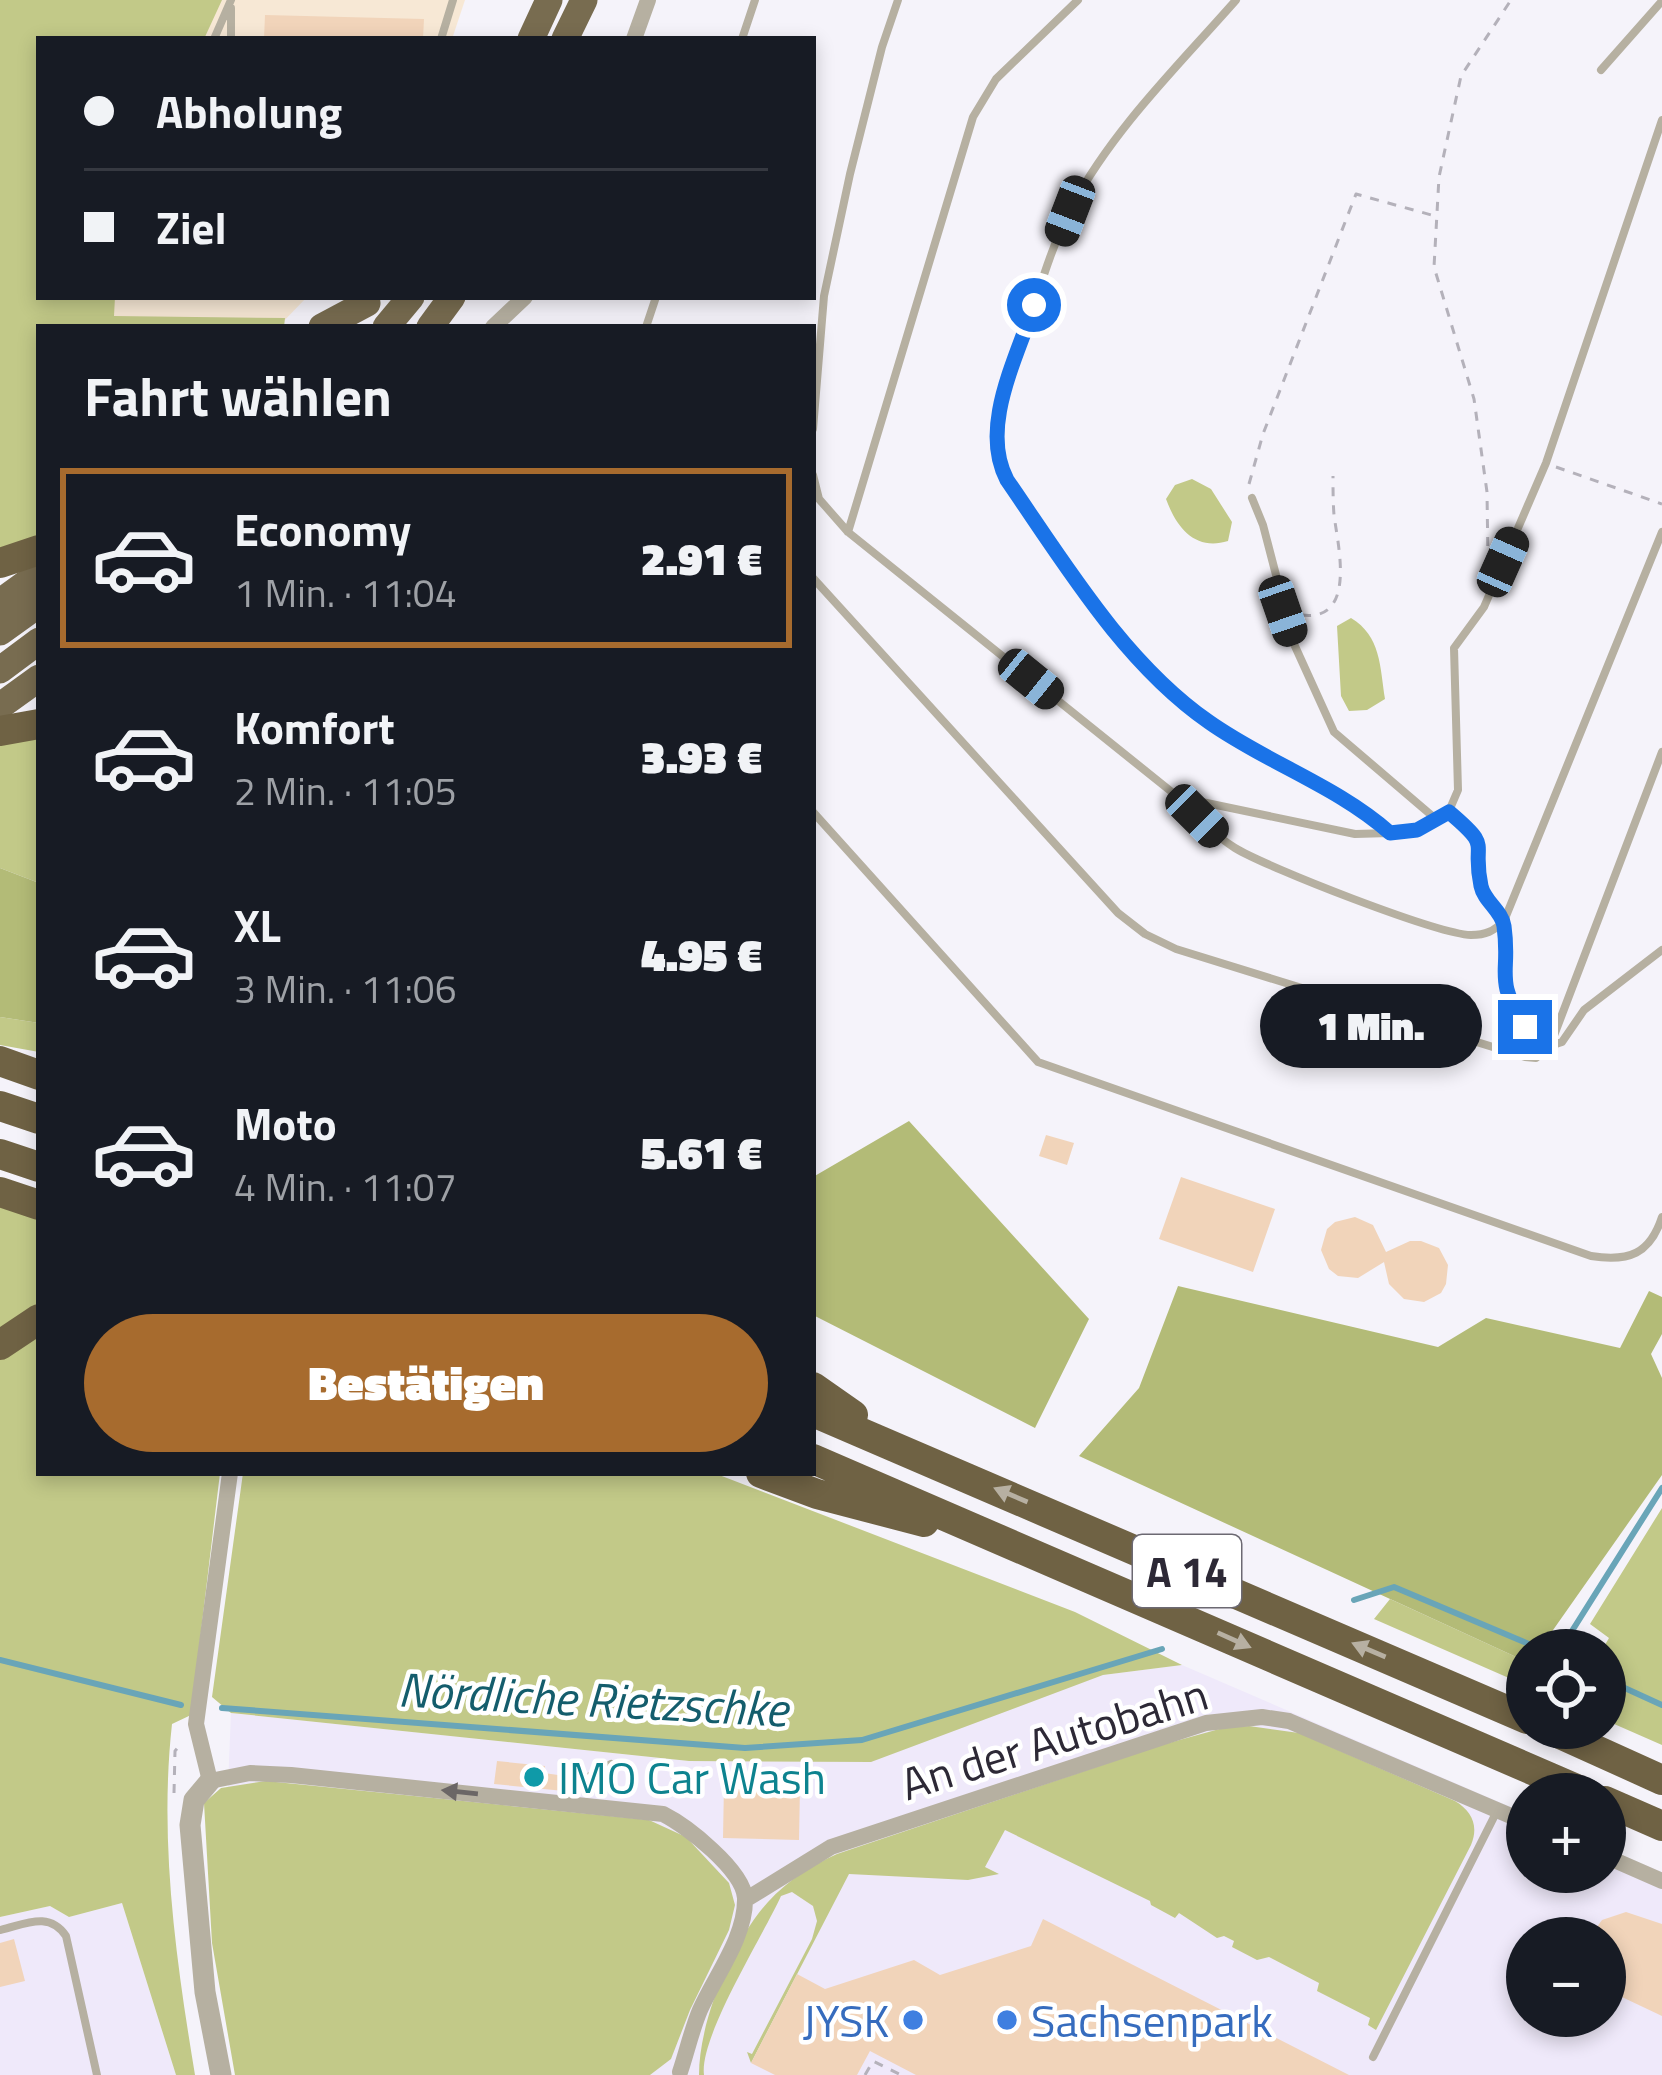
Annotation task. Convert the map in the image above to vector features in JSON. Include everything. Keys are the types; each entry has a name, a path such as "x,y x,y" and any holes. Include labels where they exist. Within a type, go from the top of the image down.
{"highway":[{"path":"532,36 549,0"},
{"path":"566,36 584,0"},
{"path":"327,324 370,300"},
{"path":"350,324 370,300"},
{"path":"388,324 408,300"},
{"path":"0,563 36,551"},
{"path":"0,602 36,576"},
{"path":"0,632 36,606"},
{"path":"0,670 36,643"},
{"path":"0,706 36,680"},
{"path":"0,731 36,725"},
{"path":"0,1059 36,1062"},
{"path":"0,1059 36,1074"},
{"path":"0,1106 36,1118"},
{"path":"0,1154 36,1166"},
{"path":"0,1192 36,1204"},
{"path":"0,1345 36,1321"},
{"path":"816,1389 898,1446"},
{"name":"A 14","path":"816,1413 1506,1710"},
{"name":"A 14","path":"816,1460 1540,1773"},
{"path":"769,1476 877,1510 1012,1542"},
{"path":"1593,1749 1662,1780"},
{"path":"1626,1811 1662,1826"}],"street":[{"path":"635,36 648,0"},
{"path":"496,324 522,300"},
{"path":"210,1781 196,1724 230,1476"},
{"name":"An der Autobahn","path":"745,1900 831,1847 1206,1723 1234,1718 1289,1721 1506,1813"},
{"path":"221,2075 205,1991 190,1825 194,1800 210,1781 266,1773 663,1814 682,1823 732,1871 745,1900 742,1922 676,2073"},
{"path":"1626,1865 1662,1880"}],"lane":[{"path":"442,36 453,0"},
{"path":"743,36 755,0"},
{"path":"816,393 823,309 850,174 898,0"},
{"path":"848,532 973,117 996,79 1078,0"},
{"path":"1236,0 1120,132 1070,211 1001,408 997,451 1007,480 1064,562 1131,649 1168,688 1207,721 1359,806 1390,833"},
{"path":"1601,70 1662,1"},
{"path":"215,36 231,3"},
{"path":"231,3 231,36"},
{"path":"1178,796 1355,834 1417,830 1449,812 1458,790 1459,766 1454,648 1488,596 1546,464 1662,121"},
{"path":"816,326 823,309"},
{"path":"816,488 819,500 848,532 1178,796 1216,835 1255,859 1458,934 1492,932 1504,921"},
{"path":"1252,497 1283,611 1334,732 1437,820"},
{"path":"1550,1046 1525,1027 1508,1000 1502,977 1504,921 1662,532"},
{"path":"816,581 1118,913 1144,934 1176,950 1536,1058 1562,1042 1584,1010 1662,950"},
{"path":"1550,1046 1662,752"},
{"path":"1449,812 1477,838 1481,889 1504,921"},
{"path":"816,815 1038,1062 1591,1256 1615,1260 1634,1256 1648,1246 1662,1216"},
{"path":"571,1786 611,1764"},
{"path":"1373,2057 1498,1810"},
{"path":"0,1930 46,1919 66,1936 97,2075"}],"path":[{"path":"1488,596 1486,491 1474,399 1435,267 1439,177 1460,76 1511,0"},
{"path":"1252,497 1248,478 1262,434 1356,194 1437,217"},
{"path":"1546,464 1662,504"},
{"path":"1283,611 1321,616 1334,600 1342,553 1333,476"},
{"path":"866,2075 873,2061 901,2075"}],"shaded area":[{"path":"0,0 465,0 453,36 36,36 36,300 304,300 281,324 39,324"},
{"name":"Sachsenpark","path":"1182,1665 1506,1805 1506,1893 1626,1893 1626,1857 1662,1872 1662,2075 255,2075 228,1786 231,1713 689,1761 1103,1675"},
{"path":"122,1903 176,2075 0,2075 0,1917 50,1906 69,1917"}],"green space":[{"path":"0,0 222,0 205,36 36,36 36,300 115,300 114,316 285,318 284,324 36,324 36,538 0,551"},
{"path":"1192,479 1211,489 1232,522 1228,541 1197,540 1176,520 1166,499 1175,485"},
{"path":"1351,618 1374,643 1380,664 1385,699 1367,710 1349,711 1341,696 1337,626"},
{"path":"36,737 36,882 0,868 0,743"},
{"path":"0,868 36,882 36,1023 0,1017"},
{"path":"0,1017 36,1023 36,1051 0,1045"},
{"path":"909,1121 1089,1319 1035,1428 816,1317 816,1175"},
{"path":"0,1203 36,1216 36,1306 0,1332"},
{"path":"1178,1286 1438,1347 1486,1318 1620,1348 1649,1291 1662,1297 1662,1334 1651,1354 1662,1378 1662,1475 1554,1629 1506,1629 1506,1652 1079,1456 1139,1388"},
{"path":"36,1335 36,1476 220,1476 191,1715 172,1724 168,1768 172,1900 195,2075 176,2075 122,1903 69,1917 50,1906 0,1917 0,1359"},
{"path":"243,1476 722,1476 1075,1612 1182,1665 1103,1675 871,1762 689,1761 231,1713 212,1697"},
{"path":"1662,1508 1662,1745 1626,1729 1626,1629 1597,1629 1590,1624"},
{"path":"1390,1599 1506,1652 1506,1677 1374,1619"},
{"path":"1249,1726 1299,1733 1455,1801 1472,1820 1471,1845 1376,2030 1368,2025 1370,2018 1317,1991 1319,1983 1269,1957 1257,1960 1232,1947 1234,1941 1217,1938 1179,1913 1175,1918 1150,1901 1005,1830 985,1867 999,1874 968,1880 849,1874 751,2063 747,2052 752,2054 817,1921 813,1906 792,1892 781,1896 721,2012 704,2075 699,2075 711,2007 730,1960 768,1902 809,1869 837,1854 1165,1744"},
{"path":"266,1781 649,1820 686,1837 729,1883 735,1905 729,1930 671,2059 650,2075 235,2075 212,1943 204,1803 221,1788"}],"building":[{"path":"265,15 424,19 423,36 264,36"},
{"path":"1046,1135 1074,1143 1067,1165 1039,1156"},
{"path":"1181,1177 1275,1209 1253,1272 1159,1239"},
{"path":"1355,1217 1373,1225 1386,1252 1410,1241 1439,1248 1448,1265 1441,1293 1424,1302 1404,1299 1389,1284 1384,1262 1358,1278 1338,1276 1329,1269 1321,1250 1327,1229"},
{"name":"IMO Car Wash","path":"497,1761 545,1766 544,1773 572,1777 564,1791 494,1784"},
{"path":"724,1784 800,1787 799,1840 723,1838"},
{"path":"1626,1912 1662,1924 1662,2016 1626,1999 1626,1917 1611,1917"},
{"name":"Sachsenpark","path":"1043,1919 1349,2075 916,2075 870,2051 857,2075 775,2075 751,2063 797,1974 825,1989 914,1960 940,1975 1031,1946"},
{"path":"14,1939 25,1981 0,1987 0,1943"}],"waterway":[{"path":"1573,1629 1662,1488"},
{"name":"Nördliche Rietzschke","path":"1354,1600 1394,1587 1506,1634"},
{"name":"Nördliche Rietzschke","path":"222,1708 745,1748 862,1740 1162,1649"},
{"name":"Nördliche Rietzschke","path":"0,1660 181,1705"},
{"name":"Nördliche Rietzschke","path":"1626,1689 1662,1705"}],"place":[{"name":"IMO Car Wash","path":"534,1777"},
{"name":"JYSK","path":"913,2020"},
{"name":"Sachsenpark","path":"1007,2020"}],"route":[{"path":"1034,305 997,430 1000,467 1007,480 1131,649 1207,721 1359,806 1390,833 1417,830 1449,812 1472,830 1481,846 1481,889 1504,921 1502,977 1508,1000 1525,1027"}]}
